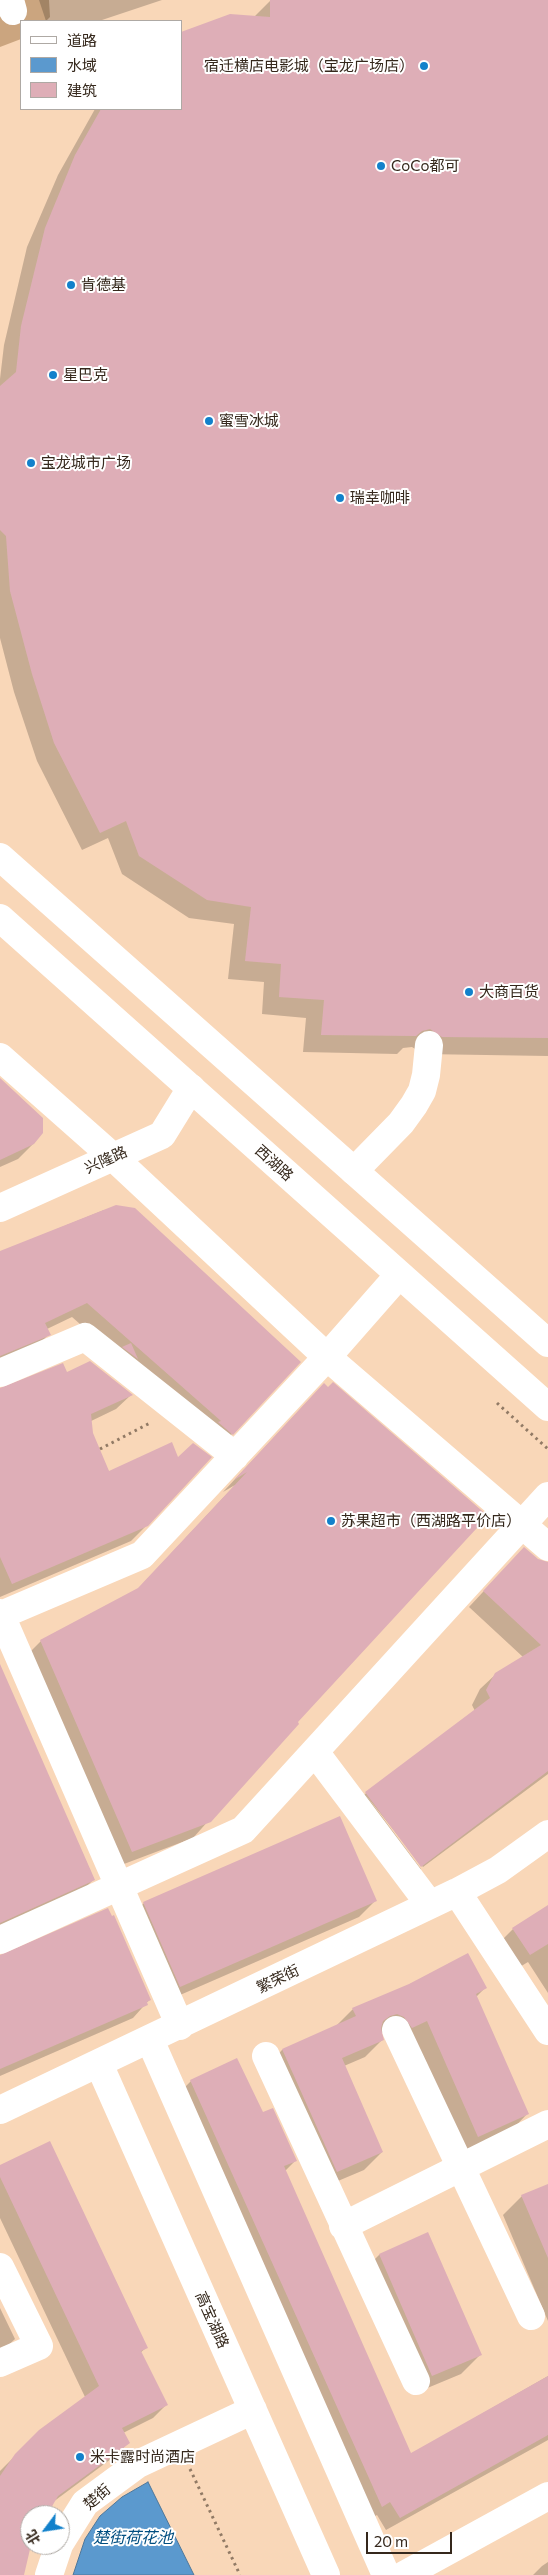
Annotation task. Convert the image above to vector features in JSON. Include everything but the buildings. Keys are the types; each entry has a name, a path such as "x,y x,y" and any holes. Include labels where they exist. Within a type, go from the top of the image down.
{"street":[{"path":"0,857 354,1171 543,1331"},
{"name":"西湖路","path":"0,918 548,1407"},
{"path":"354,1171 401,1122 414,1105 422,1091 426,1075 429,1045"},
{"path":"0,1057 113,1157 327,1357 548,1547"},
{"name":"兴隆路","path":"0,1208 162,1135 191,1088"},
{"path":"180,2026 0,1614 142,1555 327,1357 399,1275"},
{"path":"0,1373 85,1337 235,1456"},
{"path":"0,1940 243,1830 548,1496"},
{"path":"315,1752 430,1905"},
{"name":"繁荣街","path":"0,2110 180,2026 457,1892 498,1870 548,1834"},
{"path":"457,1892 548,2031"},
{"path":"396,2030 531,2316"},
{"path":"150,2040 386,2575"},
{"path":"266,2056 416,2381"},
{"name":"高宝湖路","path":"98,2064 326,2575"},
{"path":"343,2226 548,2124"},
{"path":"0,2267 39,2346 0,2363"},
{"name":"楚街","path":"70,2527 85,2503 138,2464 252,2410"},
{"path":"404,2575 548,2496"},
{"name":"楚街","path":"49,2575 55,2555"}],"path":[{"path":"100,1449 146,1426 171,1405"},
{"path":"179,2445 240,2575"}],"shaded area":[{"path":"0,0 49,0 50,17 47,20 20,20 20,39 0,47"}],"water":[{"name":"楚街荷花池","path":"148,2482 194,2575 73,2575 85,2539 100,2516 122,2497"}],"place":[{"name":"宿迁横店电影城（宝龙广场店）","path":"424,66"},
{"name":"CoCo都可","path":"381,166"},
{"name":"肯德基","path":"71,285"},
{"name":"星巴克","path":"53,375"},
{"name":"蜜雪冰城","path":"209,421"},
{"name":"宝龙城市广场","path":"31,463"},
{"name":"瑞幸咖啡","path":"340,498"},
{"name":"大商百货","path":"469,992"},
{"name":"苏果超市（西湖路平价店）","path":"331,1521"},
{"name":"米卡露时尚酒店","path":"80,2457"}]}
